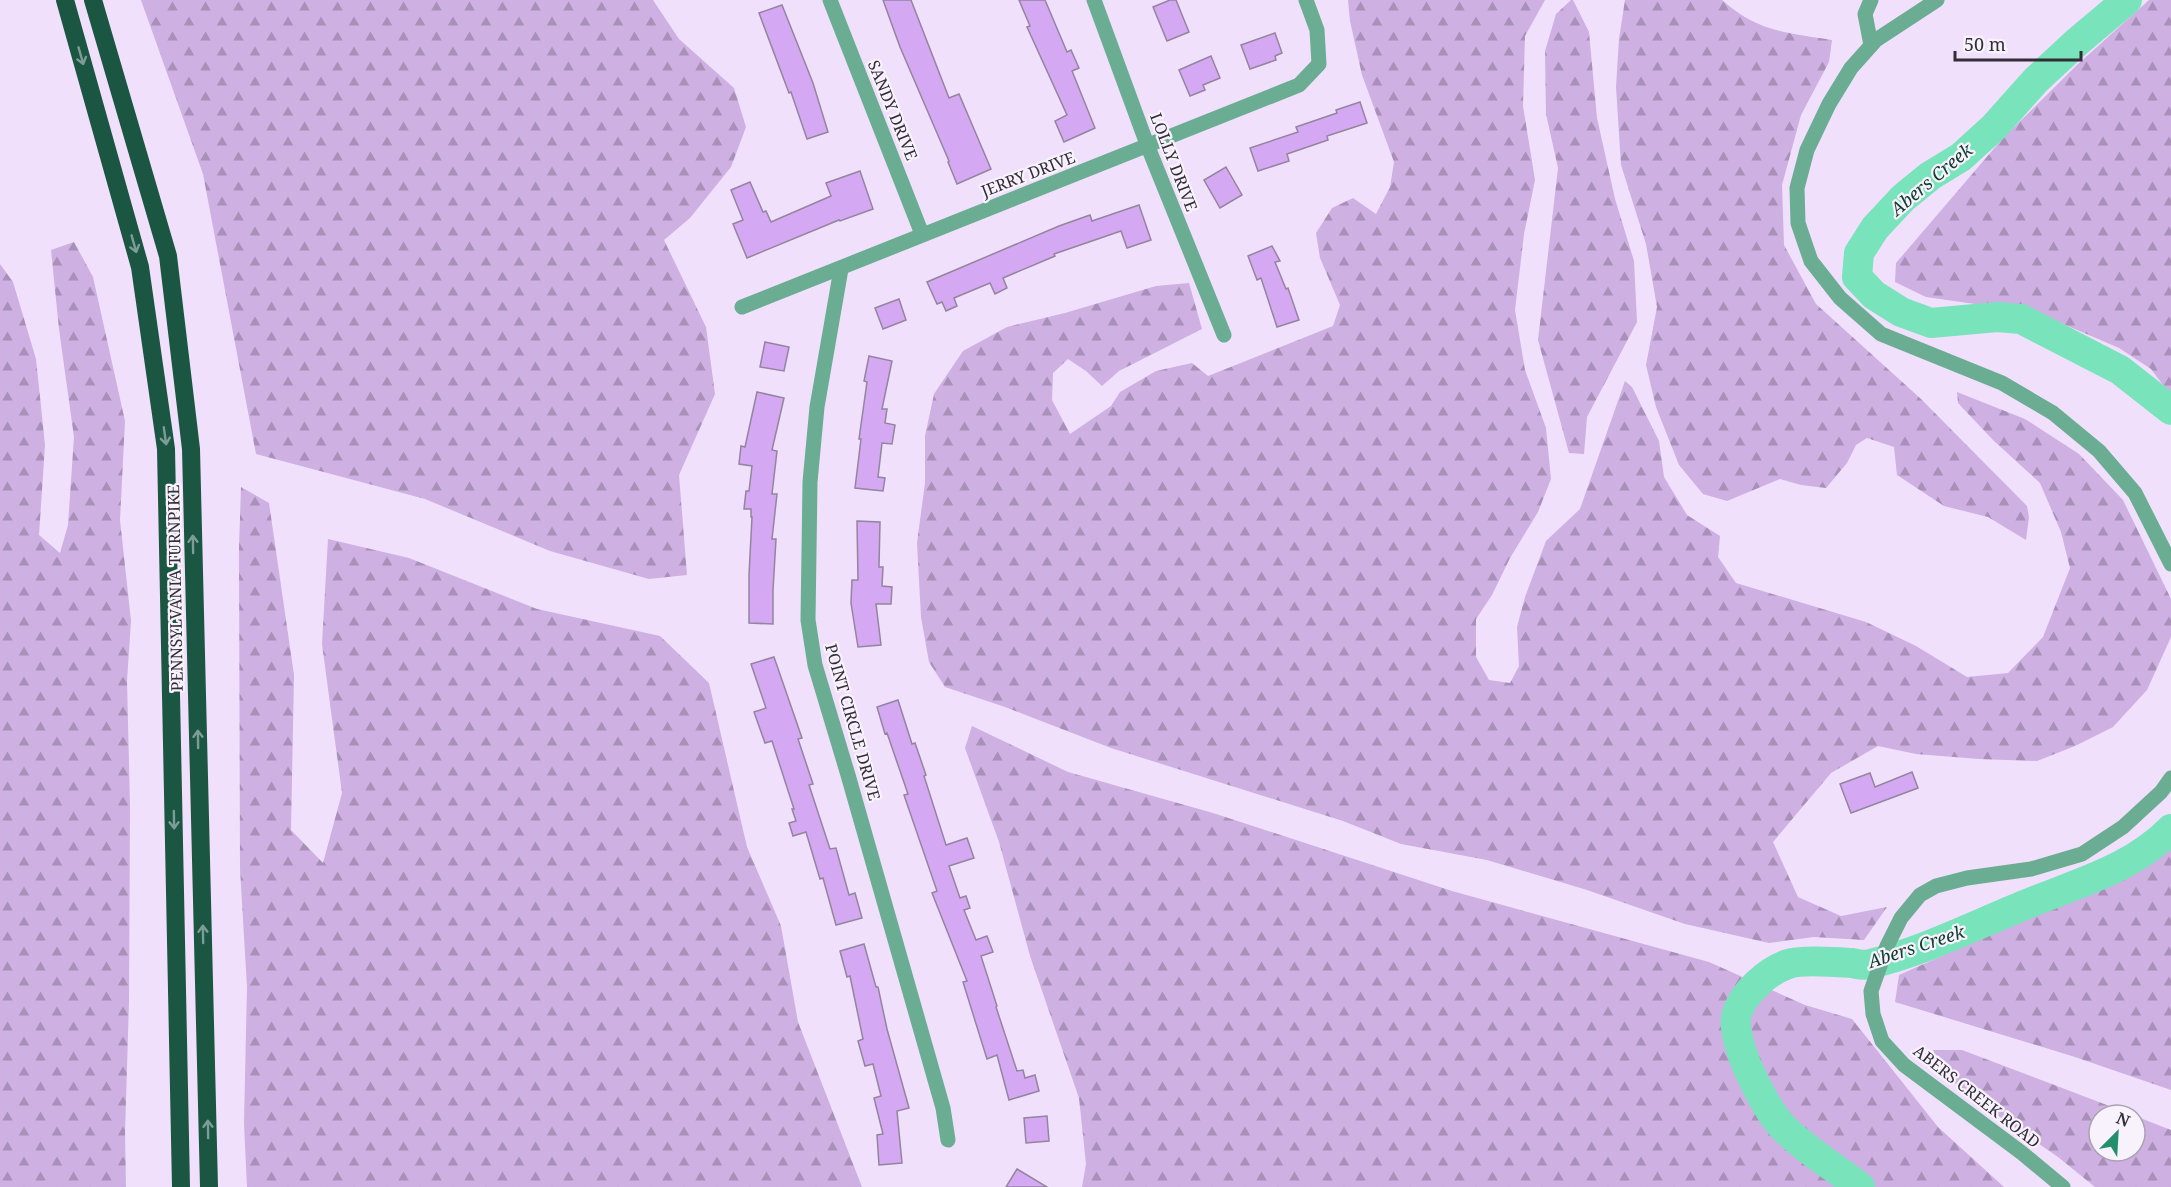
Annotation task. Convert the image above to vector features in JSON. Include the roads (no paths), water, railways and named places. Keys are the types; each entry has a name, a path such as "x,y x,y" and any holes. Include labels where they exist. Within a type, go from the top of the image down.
{"highway":[{"name":"PENNSYLVANIA TURNPIKE","path":"65,0 140,267 166,449 181,1187"},
{"name":"PENNSYLVANIA TURNPIKE","path":"93,0 168,256 191,449 209,1187"}],"street":[{"name":"SANDY DRIVE","path":"830,0 922,234"},
{"name":"LOLLY DRIVE","path":"1094,0 1148,147 1224,335"},
{"name":"JERRY DRIVE","path":"742,307 1299,85 1319,64 1317,30 1306,0"},
{"path":"1871,0 1865,14 1871,45"},
{"path":"1937,0 1876,40 1851,68 1828,104 1807,150 1797,188 1798,223 1811,261 1840,298 1881,334 2002,383 2053,413 2099,451 2135,493 2171,564"},
{"name":"POINT CIRCLE DRIVE","path":"840,269 815,428 810,482 808,620 815,665 936,1085 948,1140"},
{"name":"ABERS CREEK ROAD","path":"2063,1187 2022,1153 1904,1065 1882,1041 1873,1014 1871,991 1887,946 1901,918 1920,895 1936,886 1967,878 2031,869 2082,854 2123,827 2161,792 2171,778"}],"waterway":[{"name":"Abers Creek","path":"2127,0 2036,80 1994,127 1961,157 1930,176 1903,198 1875,228 1859,253 1857,277 1874,295 1901,312 1931,323 1997,317 2021,319 2120,370 2171,410"},
{"name":"Abers Creek","path":"1860,1187 1789,1133 1765,1103 1743,1055 1736,1024 1740,1005 1751,990 1780,967 1794,962 1820,961 1868,965 1930,945 2104,874 2139,855 2171,829"}]}
